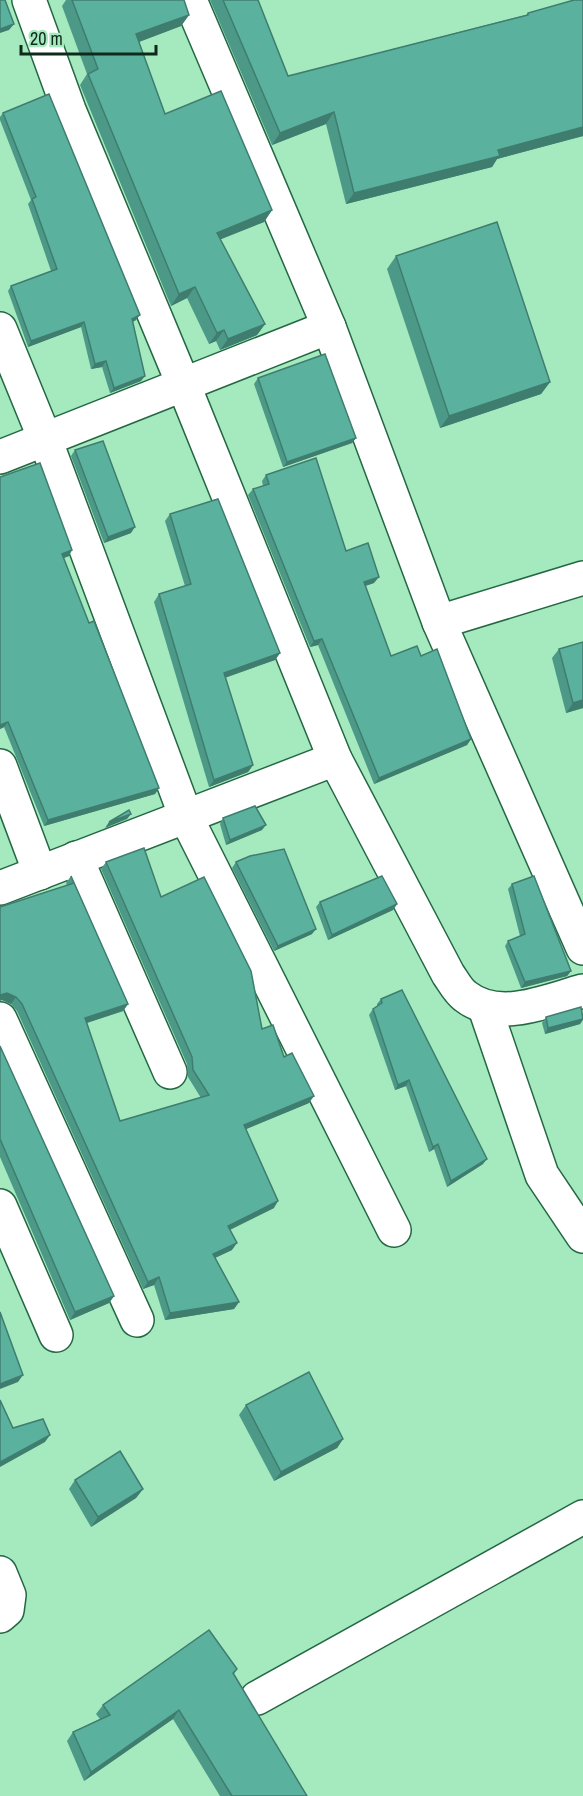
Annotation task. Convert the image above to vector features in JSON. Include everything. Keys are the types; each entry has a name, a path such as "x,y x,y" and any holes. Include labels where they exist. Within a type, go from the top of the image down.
{"street":[{"path":"29,0 69,110 335,759 448,974 464,996 485,1008 514,1009 583,991"},
{"path":"190,0 329,327 439,622 583,948"},
{"path":"0,457 329,327"},
{"path":"0,329 45,440 186,816 394,1230"},
{"path":"439,622 583,578"},
{"path":"0,888 335,759"},
{"path":"0,766 40,873"},
{"path":"76,858 170,1072"},
{"path":"485,1008 542,1175 583,1236"},
{"path":"0,1019 137,1320"},
{"path":"0,1206 56,1335"},
{"path":"257,1698 583,1517"},
{"path":"0,1574 9,1595 7,1610 0,1616"}],"building":[{"path":"0,0 5,0 14,24 0,29"},
{"path":"72,0 184,0 189,15 136,34 165,114 221,91 272,210 217,233 265,324 228,339 224,330 217,333 195,287 179,294 88,74 98,69"},
{"path":"223,0 258,0 288,76 528,15 528,13 574,0 583,0 583,127 498,150 500,156 354,193 334,112 280,133"},
{"path":"49,94 140,315 132,319 145,376 114,388 106,361 95,364 84,322 31,341 11,286 57,269 32,199 36,197 3,113"},
{"path":"497,222 550,382 449,416 396,256"},
{"path":"325,354 356,438 287,462 258,378"},
{"path":"103,441 135,527 108,537 75,450"},
{"path":"316,458 346,551 368,543 379,577 364,582 391,656 417,646 421,656 437,649 471,739 379,778 322,639 314,641 253,489 269,484 266,475"},
{"path":"40,463 72,550 62,554 89,623 94,621 159,788 48,820 8,722 0,725 0,477"},
{"path":"218,499 280,653 224,673 253,765 214,780 159,594 191,584 170,514"},
{"path":"583,642 583,700 573,703 559,649"},
{"path":"255,806 266,825 230,840 223,818"},
{"path":"129,810 131,814 109,822"},
{"path":"144,848 161,897 204,877 251,971 262,1029 273,1025 284,1057 292,1053 314,1096 244,1125 278,1201 228,1226 237,1243 213,1254 239,1302 170,1313 159,1277 148,1282 22,1004 16,997 7,993 0,995 0,907 74,883 71,876 128,1004 85,1018 120,1121 209,1095 193,1070 192,1057 106,862"},
{"path":"284,849 316,929 278,946 236,862 250,856"},
{"path":"382,876 397,904 332,935 320,902"},
{"path":"534,876 571,971 525,982 508,941 525,934 512,884"},
{"path":"402,990 487,1159 451,1181 438,1144 433,1147 409,1080 398,1085 373,1009 382,1003 381,999"},
{"path":"581,1007 583,1019 548,1028 546,1017"},
{"path":"0,1046 114,1296 75,1312 0,1139"},
{"path":"0,1312 23,1375 0,1384"},
{"path":"309,1372 343,1439 281,1472 246,1405"},
{"path":"0,1400 13,1428 43,1419 50,1435 0,1462"},
{"path":"120,1451 143,1489 98,1517 75,1480"},
{"path":"209,1630 237,1669 233,1673 307,1796 232,1796 179,1710 91,1772 73,1732 110,1715 103,1705"}]}
